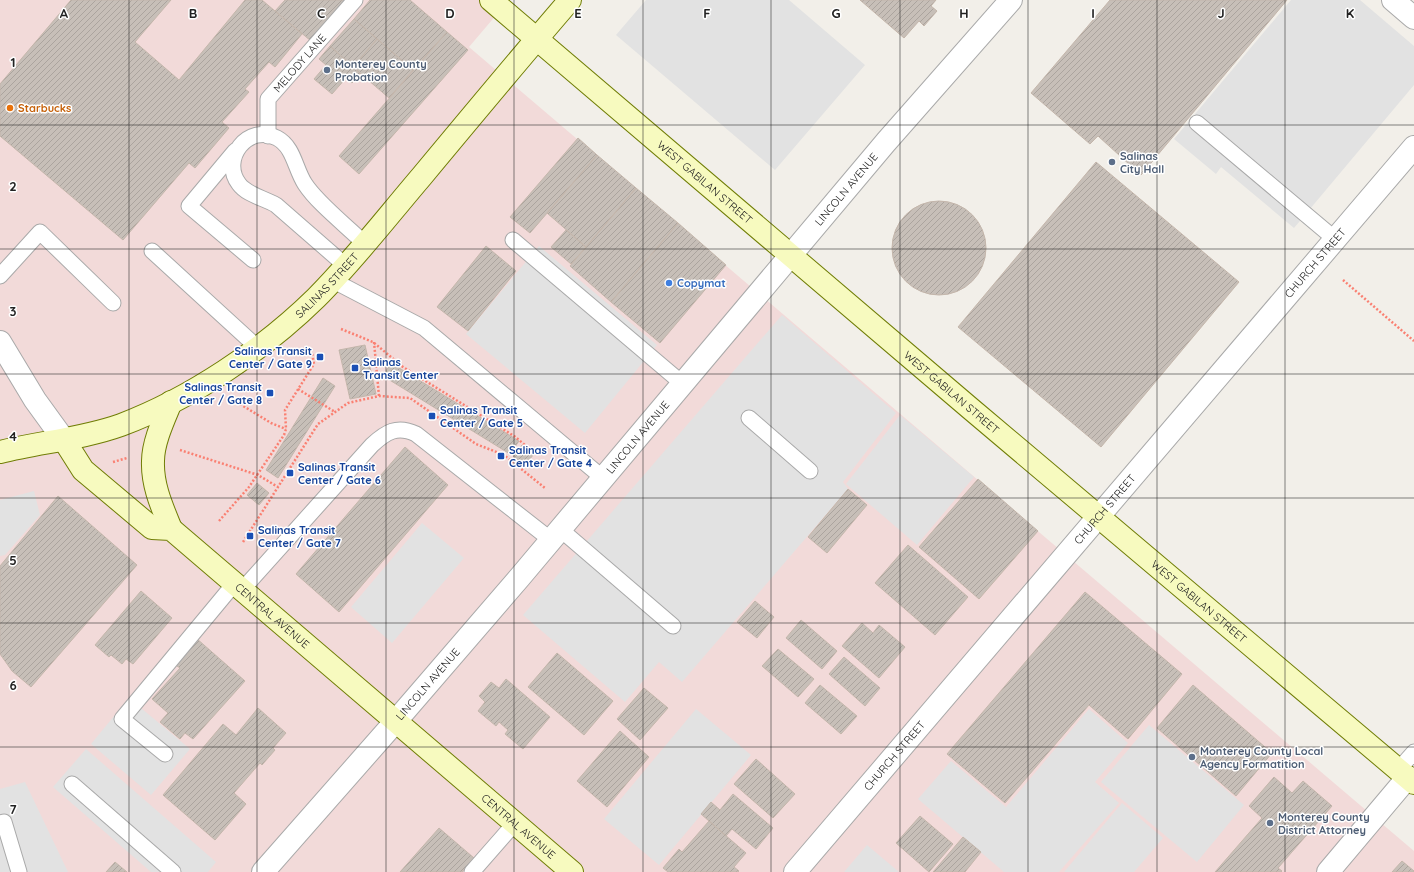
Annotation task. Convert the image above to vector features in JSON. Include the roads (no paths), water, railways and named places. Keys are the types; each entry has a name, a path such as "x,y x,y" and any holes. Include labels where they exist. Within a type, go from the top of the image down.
{"street":[{"name":"WEST GABILAN STREET","path":"491,0 1098,516 1407,776"},
{"name":"SALINAS STREET","path":"0,452 20,447 64,440 120,425 171,402 225,371 258,348 316,298 365,244 570,0"},
{"name":"LINCOLN AVENUE","path":"263,872 556,535 886,142 1011,0"},
{"path":"1393,0 1414,18"},
{"name":"CHURCH STREET","path":"796,872 1414,147"},
{"path":"0,342 35,400 64,440 83,470 152,528 170,529 159,500 153,461 160,428 171,402"},
{"name":"CENTRAL AVENUE","path":"170,529 572,872"},
{"path":"1328,872 1407,776"}],"lane":[{"name":"MELODY LANE","path":"268,136 268,99 356,0"},
{"path":"1197,123 1335,239"},
{"path":"253,260 190,206 239,147 246,140 256,136 276,137 284,143 290,151 299,174 312,193 365,244"},
{"path":"239,147 234,156 233,166 235,177 240,185 248,192 266,199 276,205 339,273 424,328 603,478"},
{"path":"0,276 40,232 113,303"},
{"path":"513,240 683,384"},
{"path":"152,251 258,348"},
{"path":"749,418 810,471"},
{"path":"164,754 122,718 238,587 372,445 381,437 397,430 404,429 416,434 556,535 673,626"},
{"path":"1407,776 1414,752"},
{"path":"72,784 173,872"},
{"path":"0,823 4,822 19,872"},
{"path":"472,872 515,823"}],"place":[{"name":"Monterey County Probation","path":"327,70"},
{"name":"Starbucks","path":"10,108"},
{"name":"Salinas City Hall","path":"1112,162"},
{"name":"Copymat","path":"669,283"},
{"name":"Salinas Transit Center / Gate 9","path":"320,357"},
{"name":"Salinas Transit Center","path":"355,368"},
{"name":"Salinas Transit Center / Gate 8","path":"270,393"},
{"name":"Salinas Transit Center / Gate 5","path":"432,416"},
{"name":"Salinas Transit Center / Gate 4","path":"501,456"},
{"name":"Salinas Transit Center / Gate 6","path":"290,473"},
{"name":"Salinas Transit Center / Gate 7","path":"250,536"},
{"name":"Monterey County Local Agency Formatition","path":"1192,757"},
{"name":"Monterey County District Attorney","path":"1270,823"}]}
